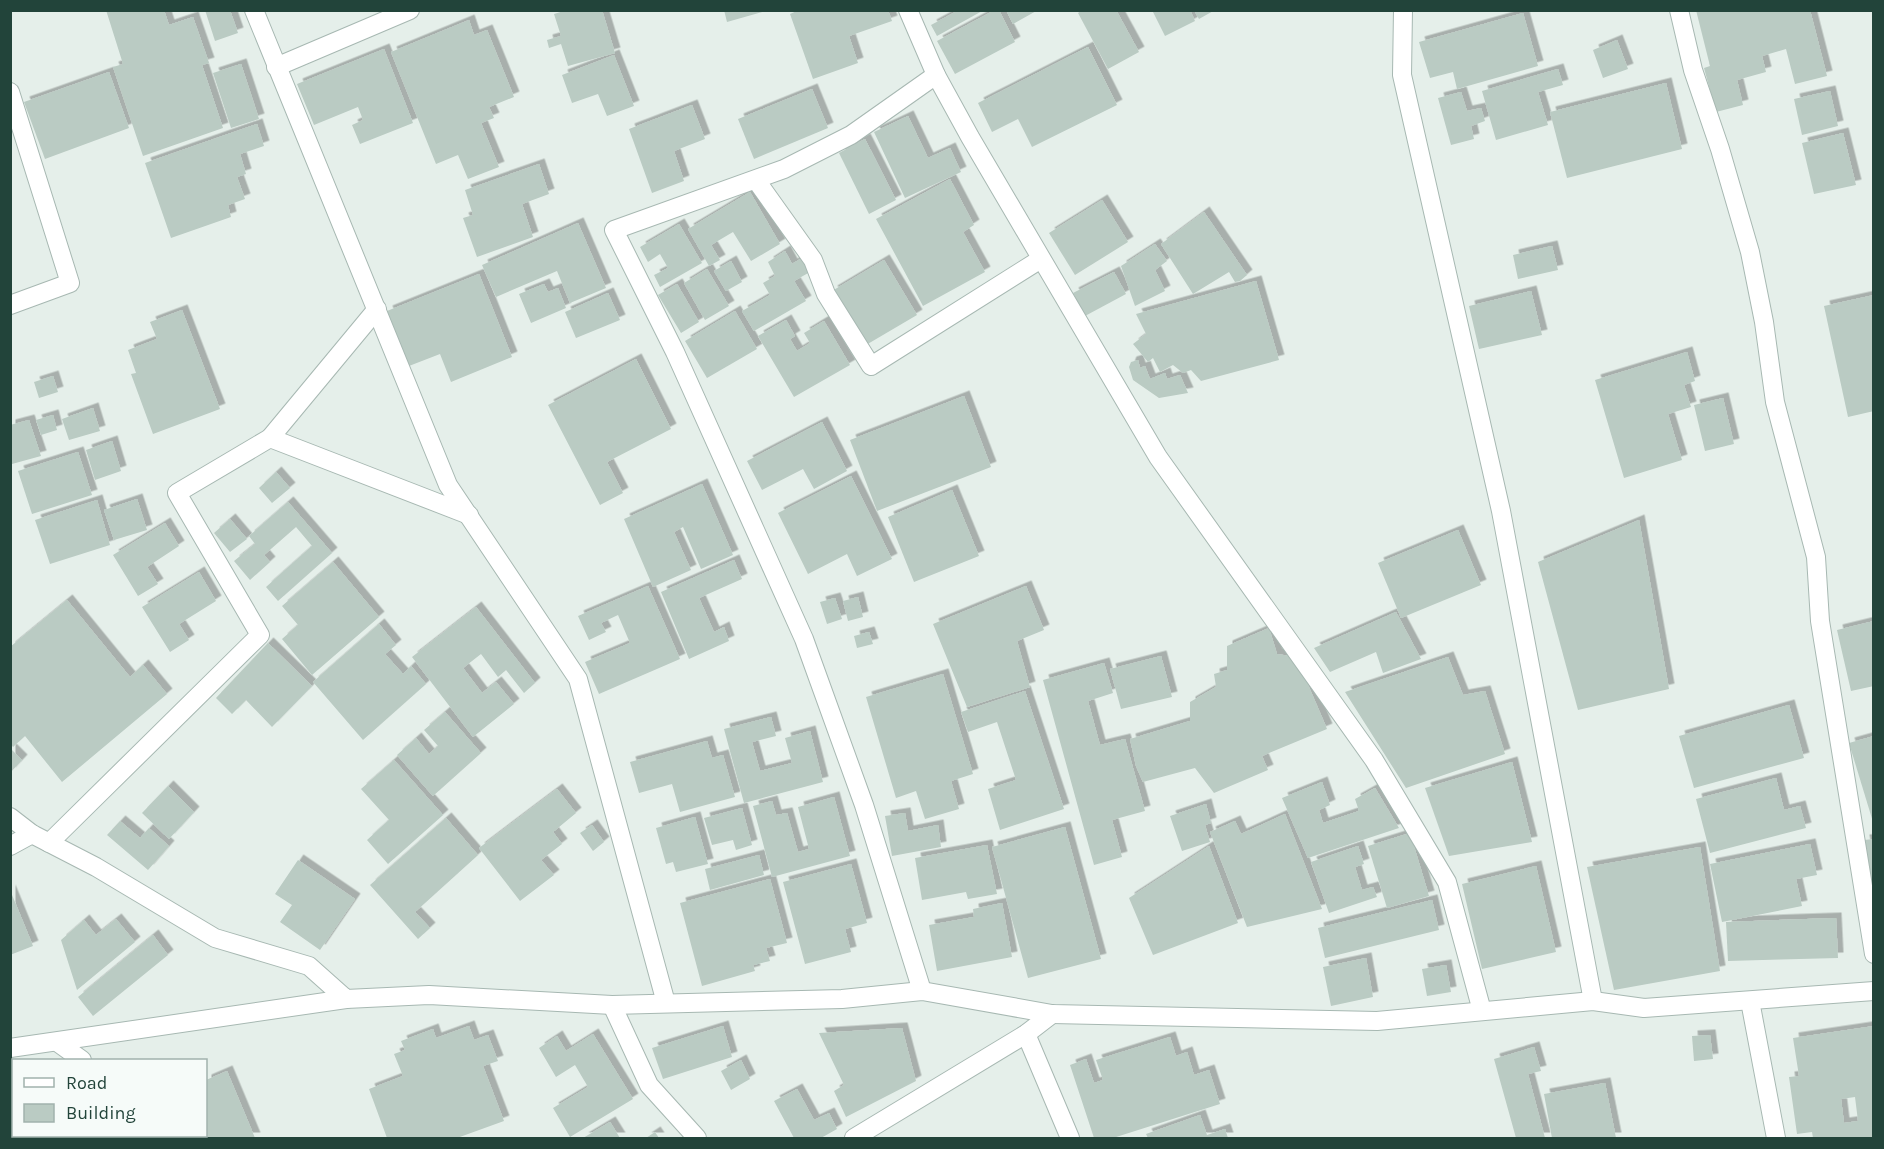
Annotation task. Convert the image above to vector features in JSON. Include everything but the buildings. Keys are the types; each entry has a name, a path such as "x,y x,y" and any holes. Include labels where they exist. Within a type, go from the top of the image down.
{"street":[{"path":"254,10 448,485 578,679 666,1003"},
{"path":"276,67 410,10"},
{"path":"908,10 936,75 1158,457 1374,760 1447,882 1482,1011"},
{"path":"1403,10 1402,75 1502,511 1593,1001"},
{"path":"1679,11 1692,70 1720,149 1750,252 1764,322 1775,402 1816,557 1820,621 1874,954"},
{"path":"921,991 864,805 804,639 675,352 614,230 783,170 851,135 936,75"},
{"path":"10,92 70,284 10,305"},
{"path":"756,180 813,260 826,294 871,366 1041,259"},
{"path":"49,843 260,635 177,493 270,438 377,309"},
{"path":"270,438 469,515"},
{"path":"10,817 32,834 96,867 214,938 309,966 346,999"},
{"path":"10,846 32,834"},
{"path":"10,1048 346,999 429,995 612,1005 842,999 921,991 1052,1014 1377,1021 1593,1001 1644,1008 1874,991"},
{"path":"1750,1001 1776,1138"},
{"path":"612,1005 649,1086 697,1138"},
{"path":"854,1138 1026,1034 1052,1014"},
{"path":"1026,1034 1070,1138"},
{"path":"57,1042 81,1059"}]}
